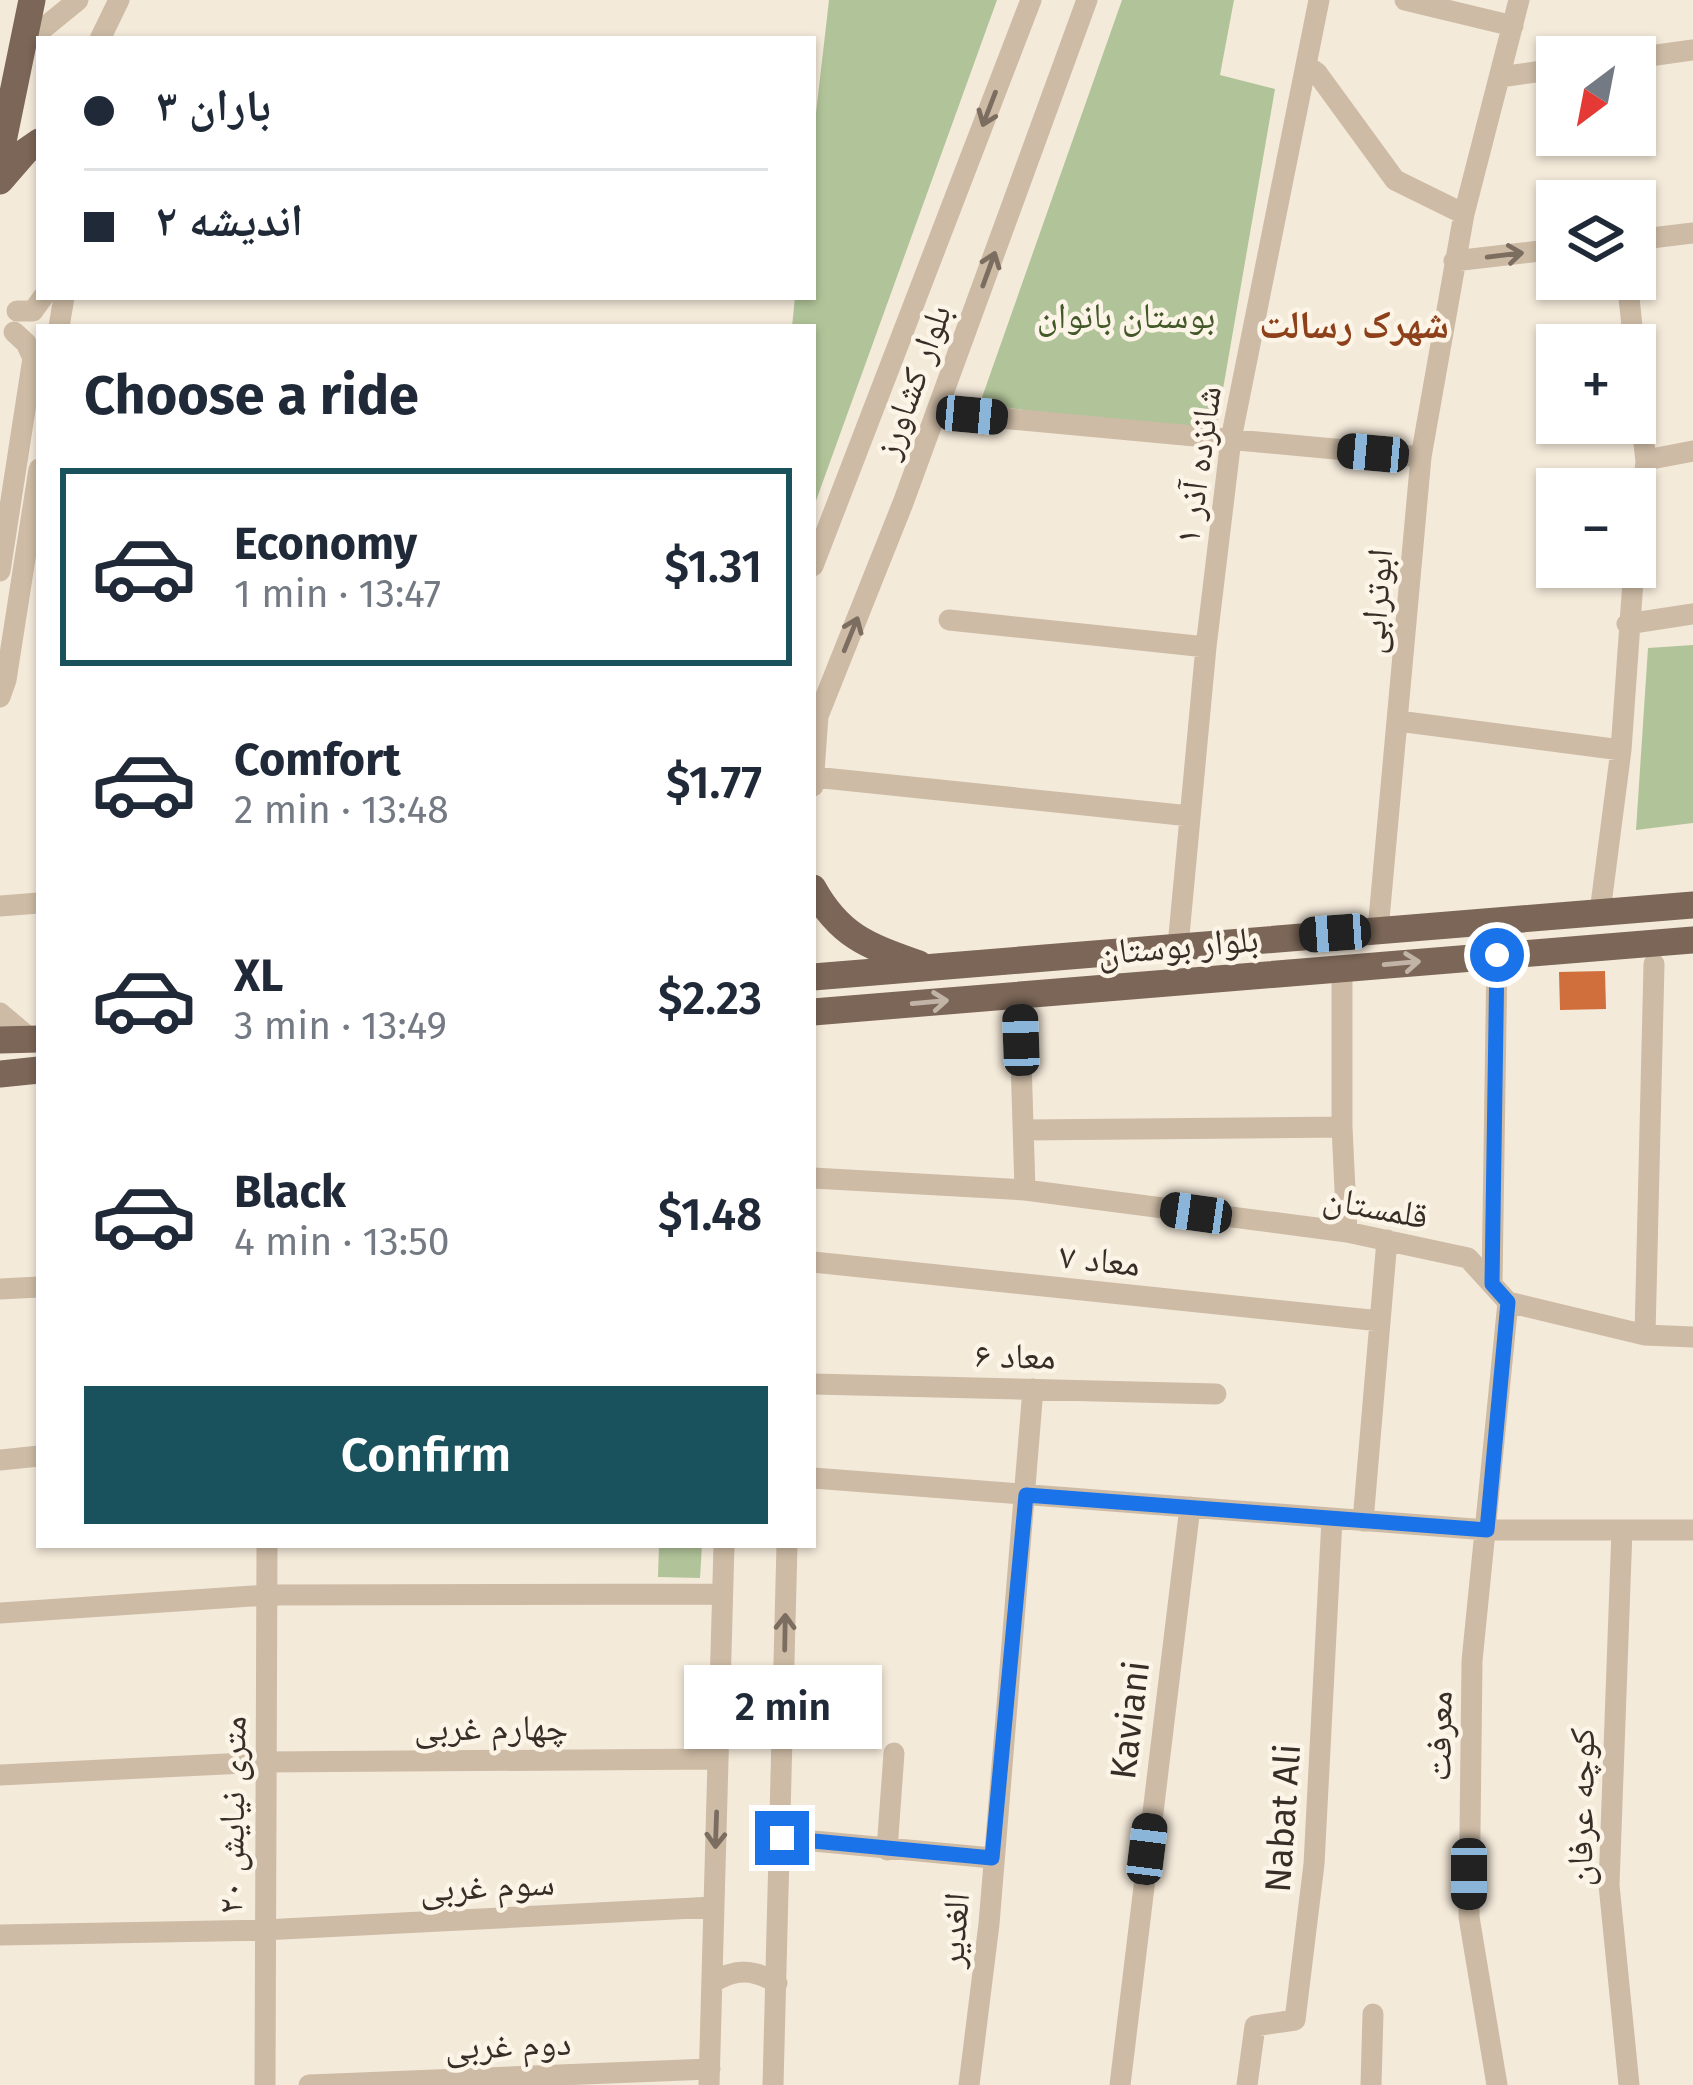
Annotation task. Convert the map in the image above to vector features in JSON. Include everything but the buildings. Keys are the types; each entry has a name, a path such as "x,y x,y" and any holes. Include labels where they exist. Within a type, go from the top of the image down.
{"main road":[{"path":"0,156 32,0"},
{"path":"0,181 36,145"},
{"path":"816,894 827,915 861,943 928,967"},
{"name":"بلوار بوستان","path":"816,977 1693,905"},
{"path":"1291,936 1293,971"},
{"name":"بلوار بوستان","path":"816,1012 1693,940"},
{"path":"10,1052 36,1068"}],"street":[{"path":"24,44 78,0"},
{"path":"101,36 119,0"},
{"name":"بلوار کشاورز","path":"816,558 1030,0"},
{"name":"بلوار کشاورز","path":"816,746 818,716 1087,0"},
{"name":"شانزده آذر ۱","path":"1178,946 1231,440 1318,0"},
{"path":"1405,0 1513,26"},
{"name":"ابوترابی","path":"1378,930 1421,457 1464,214 1519,0"},
{"path":"1656,55 1693,50"},
{"path":"1306,65 1395,179 1464,214"},
{"path":"1499,77 1536,72"},
{"path":"1656,237 1693,233"},
{"path":"1454,262 1536,252"},
{"path":"16,321 41,300"},
{"path":"16,321 36,326"},
{"path":"0,571 33,358 16,321"},
{"path":"936,412 1421,457"},
{"path":"1644,444 1645,468"},
{"path":"1646,460 1693,451"},
{"path":"0,697 36,488"},
{"path":"1600,912 1621,750 1631,588"},
{"path":"1627,624 1693,614"},
{"path":"949,620 1206,647"},
{"path":"1397,721 1621,750"},
{"path":"816,777 1190,816"},
{"path":"0,906 36,903"},
{"path":"1492,1284 1497,955"},
{"path":"1645,1335 1654,964"},
{"path":"1342,968 1347,1232"},
{"path":"1019,994 1025,1190"},
{"path":"0,1012 10,1052"},
{"path":"1024,1130 1342,1127"},
{"name":"قلمستان","path":"816,1178 1025,1190 1347,1232 1468,1258 1508,1302"},
{"path":"1363,1521 1387,1240"},
{"name":"معاد ۷","path":"816,1262 1380,1321"},
{"path":"0,1289 36,1288"},
{"path":"1508,1302 1645,1335 1693,1336"},
{"name":"معرفت","path":"1497,2085 1469,1917 1472,1661 1508,1302"},
{"name":"معاد ۶","path":"816,1384 1216,1394"},
{"name":"الغدیر","path":"969,2085 989,1924 1033,1389"},
{"path":"0,1460 36,1456"},
{"path":"816,1478 1487,1530 1693,1530"},
{"name":"Kaviani","path":"1120,2085 1190,1508"},
{"name":"Nabat Ali","path":"1247,2085 1255,2026 1295,2020 1314,1864 1332,1519"},
{"name":"کوچه عرفان","path":"1622,1530 1609,1885 1629,2085"},
{"name":"۲۰ متری نیایش","path":"266,2085 267,1548"},
{"path":"710,2077 724,1548"},
{"path":"772,2085 787,1548"},
{"path":"0,1613 268,1595 722,1594"},
{"path":"887,1850 894,1753"},
{"name":"چهارم غربی","path":"0,1775 264,1762 718,1759"},
{"path":"782,1838 992,1858"},
{"name":"سوم غربی","path":"0,1935 263,1930 714,1907"},
{"path":"712,1983 727,1973 744,1970 777,1983"},
{"path":"1371,2085 1373,2014"},
{"name":"دوم غربی","path":"309,2085 710,2077"}],"green space":[{"path":"829,0 997,0 816,501 816,324 792,324 795,300 816,300 816,113"},
{"name":"بوستان بانوان","path":"1122,0 1234,0 1220,75 1275,89 1214,441 980,403"},
{"path":"1693,645 1693,823 1636,830 1648,648"},
{"path":"659,1548 702,1548 700,1578 658,1577"}],"district":[{"name":"شهرک رسالت","path":"1354,324"}],"route":[{"path":"782,1838 992,1858 1026,1495 1487,1530 1508,1302 1492,1284 1497,955"}]}
